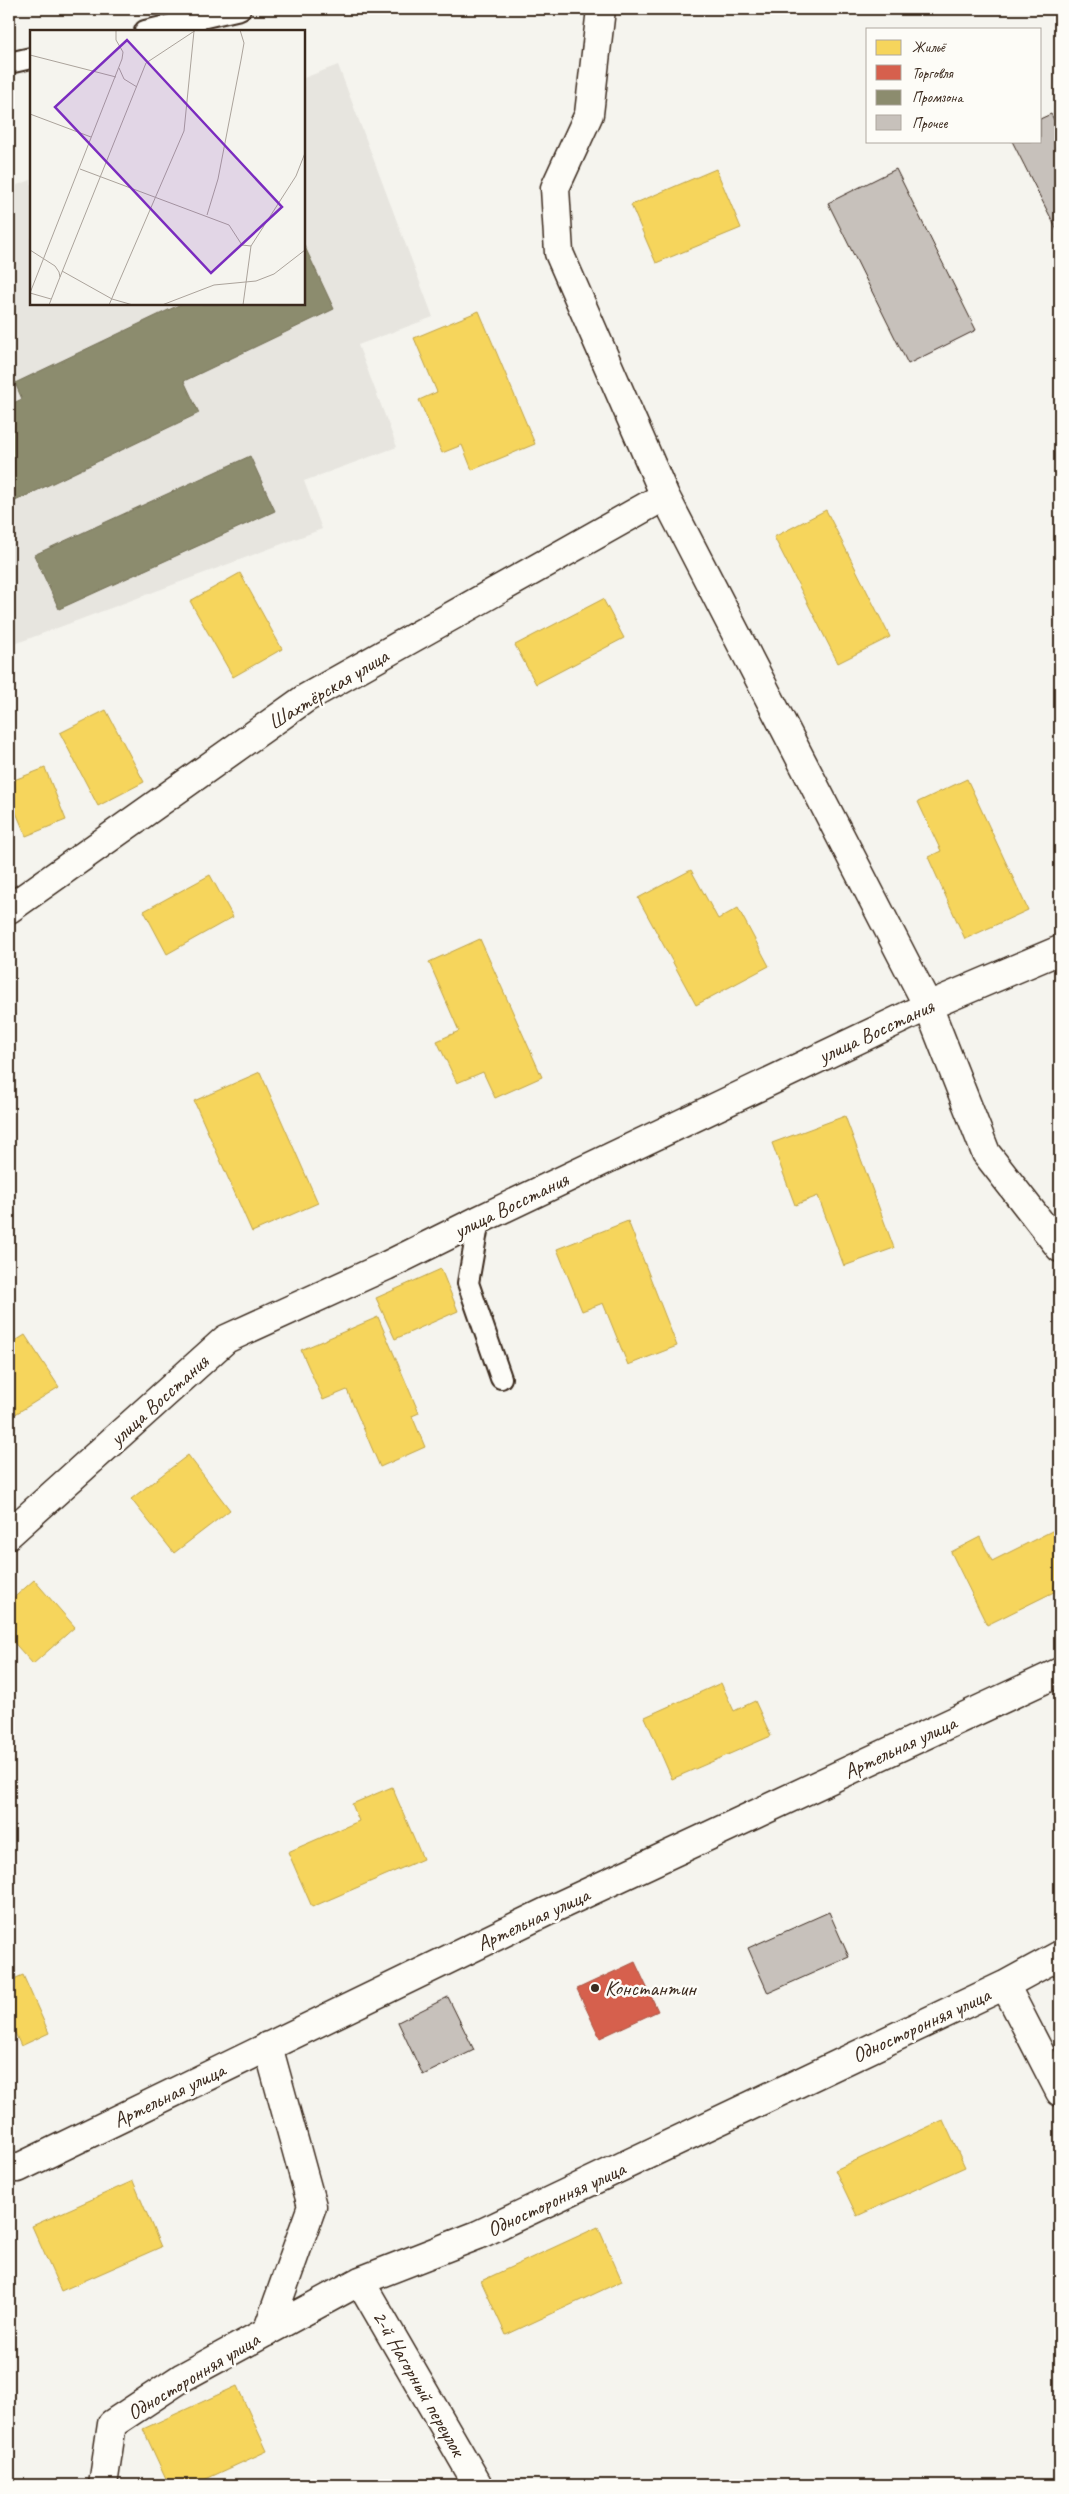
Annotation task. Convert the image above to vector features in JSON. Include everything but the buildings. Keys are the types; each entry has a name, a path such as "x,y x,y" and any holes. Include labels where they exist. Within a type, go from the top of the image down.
{"street":[{"path":"601,9 589,114 555,188 559,253 665,496 928,1006 986,1153 1060,1248"},
{"name":"Шахтёрская улица","path":"9,909 306,698 665,496"},
{"name":"улица Восстания","path":"9,1534 226,1340 386,1266 928,1006 1060,950"},
{"name":"Артельная улица","path":"9,2168 18,2168 559,1906 1060,1672"},
{"name":"Односторонняя улица","path":"103,2485 112,2424 184,2377 360,2281 478,2235 1005,1985 1060,1956"},
{"path":"1005,1985 1060,2092"},
{"path":"267,2332 312,2206 268,2046"},
{"name":"2-й Нагорный переулок","path":"360,2281 478,2485"}],"lane":[{"path":"148,30 240,9"},
{"path":"9,63 30,58"},
{"path":"479,1220 468,1283 501,1378"}],"shaded area":[{"path":"338,65 433,317 358,345 397,447 304,481 322,529 9,646 9,188 30,180 30,305 305,305 305,78"}],"place":[{"name":"Константин","path":"595,1988"}]}
